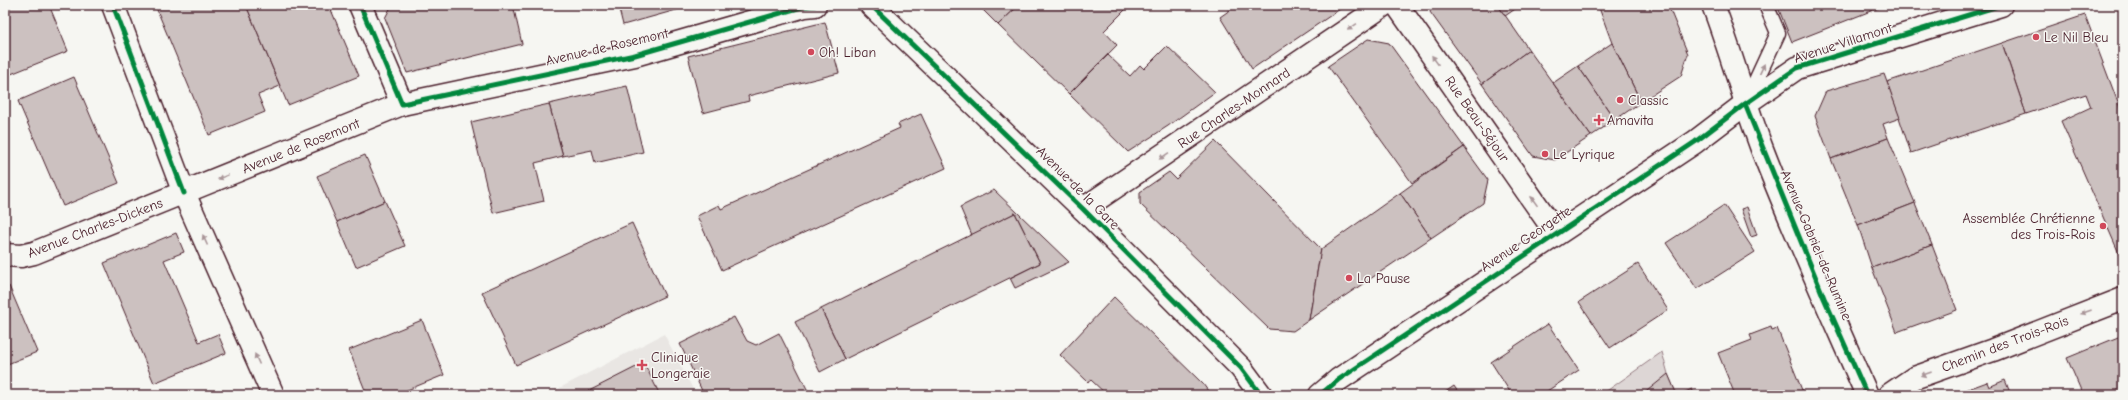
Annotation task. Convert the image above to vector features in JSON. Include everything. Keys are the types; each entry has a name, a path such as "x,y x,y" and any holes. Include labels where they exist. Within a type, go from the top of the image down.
{"street":[{"path":"113,5 184,194 273,395"},
{"path":"360,5 402,104"},
{"name":"Avenue de Rosemont","path":"184,194 402,104 635,55 805,6 815,5"},
{"name":"Avenue de la Gare","path":"871,5 1082,209 1241,368 1261,395"},
{"name":"Rue Charles-Monnard","path":"1082,209 1384,5"},
{"name":"Rue Beau-Séjour","path":"1397,5 1556,233"},
{"name":"Avenue Gabriel-de-Rumine","path":"1712,5 1725,36 1745,104 1824,298 1867,395"},
{"name":"Avenue Villamont","path":"1745,104 1797,68 2001,5"},
{"name":"Avenue Georgette","path":"1320,395 1338,380 1556,233 1695,142 1745,104"},
{"name":"Avenue Charles-Dickens","path":"5,255 21,256 34,253 184,194"},
{"name":"Chemin des Trois-Rois","path":"1889,395 1914,378 1993,350 2123,299"}],"lane":[{"path":"1745,104 1778,33 1766,5"}],"shaded area":[{"name":"Clinique Longeraie","path":"664,334 696,395 546,395"},
{"path":"1662,352 1668,374 1677,395 1601,395"}],"building":[{"path":"5,5 49,5 68,51 6,76"},
{"path":"155,5 246,5 280,86 258,95 265,112 209,135"},
{"path":"246,5 329,5 359,76 288,105"},
{"path":"392,5 513,5 522,44 407,73 385,18"},
{"path":"618,5 694,5 623,25"},
{"path":"978,5 1019,5 998,25"},
{"path":"1019,5 1130,5 1104,31 1117,45 1069,94 998,25"},
{"path":"1237,5 1346,5 1252,69 1220,17"},
{"path":"1432,5 1498,5 1529,50 1482,84 1430,12"},
{"path":"1498,5 1521,5 1505,16"},
{"path":"1598,5 1668,5 1688,54 1681,76 1641,102 1612,43"},
{"path":"1777,5 1886,5 1792,42"},
{"path":"2085,15 2123,116 2123,258 2121,258 2061,121 2091,107 2086,94 2026,114 2002,43"},
{"path":"825,22 839,73 748,96 749,101 703,113 688,56"},
{"path":"1368,39 1389,43 1464,147 1412,183 1328,66"},
{"path":"1612,43 1641,102 1615,120 1578,66"},
{"path":"2002,43 2026,114 1911,153 1887,82"},
{"path":"1167,46 1215,92 1168,126 1128,152 1069,94 1108,55 1130,76 1140,65 1144,69"},
{"path":"1529,50 1591,136 1555,160 1533,156 1482,84"},
{"path":"1578,66 1615,120 1591,136 1553,83"},
{"path":"1884,74 1900,118 1883,124 1888,138 1831,159 1815,116 1826,91"},
{"path":"74,77 119,183 63,206 18,101"},
{"path":"627,86 643,152 595,163 592,150 563,156 549,104"},
{"path":"549,104 563,156 535,163 544,201 493,213 471,122"},
{"path":"921,114 946,168 722,270 697,216 719,205 721,209 900,128 898,124"},
{"path":"1888,138 1915,203 1858,225 1831,159"},
{"path":"1215,141 1321,249 1309,320 1293,331 1269,329 1140,204 1140,192 1169,172 1176,179"},
{"path":"1464,147 1488,180 1483,203 1431,238 1400,193"},
{"path":"365,155 385,201 337,222 317,176"},
{"path":"994,190 1069,262 1015,288 1010,278 1040,263 1015,213 972,235 960,207"},
{"path":"1400,193 1431,238 1309,320 1321,249"},
{"path":"385,201 405,246 356,267 337,222"},
{"path":"1915,203 1932,245 1872,268 1858,225"},
{"path":"1724,205 1755,252 1697,289 1666,243"},
{"path":"1747,207 1757,235 1751,237 1741,209"},
{"path":"1015,213 1040,263 845,359 821,309"},
{"path":"632,223 665,296 516,365 482,292"},
{"path":"176,233 184,252 164,260 199,342 218,334 226,353 154,383 104,263"},
{"path":"1932,245 1957,310 1897,332 1872,268"},
{"path":"1638,264 1668,310 1610,348 1579,302"},
{"path":"9,286 37,352 5,365 5,288"},
{"path":"1114,297 1203,384 1211,395 1107,395 1091,380 1088,382 1060,355"},
{"path":"821,309 845,359 820,372 795,322"},
{"path":"734,317 747,341 756,345 779,333 808,391 801,395 704,395 680,344"},
{"path":"422,320 444,375 395,395 367,395 349,350"},
{"path":"1548,324 1579,370 1541,395 1512,395 1491,362"},
{"path":"1771,327 1772,330 1777,328 1804,395 1735,395 1718,353 1752,340 1750,335"},
{"path":"2123,335 2123,395 2083,395 2067,358"},
{"path":"644,363 660,395 581,395"},
{"path":"1668,374 1677,395 1642,395"},
{"path":"2005,380 2011,395 1952,395 1987,382 1989,387"},
{"path":"1454,386 1460,395 1441,395"},
{"path":"1692,389 1695,395 1678,395"}],"cycle path":[{"path":"113,5 184,193"},
{"path":"360,5 402,104 635,55 805,6 815,5"},
{"path":"871,5 1083,209 1241,368 1261,395"},
{"path":"1320,395 1338,380 1695,142 1745,104 1797,68 2001,5"},
{"path":"1745,104 1824,298 1867,395"}],"place":[{"name":"Le Nil Bleu","path":"2036,37"},
{"name":"Oh! Liban","path":"811,52"},
{"name":"Classic","path":"1620,100"},
{"name":"Amavita","path":"1599,120"},
{"name":"Le Lyrique","path":"1545,154"},
{"name":"Assemblée Chrétienne des Trois-Rois","path":"2103,226"},
{"name":"La Pause","path":"1349,278"},
{"name":"Clinique Longeraie","path":"642,365"}]}
